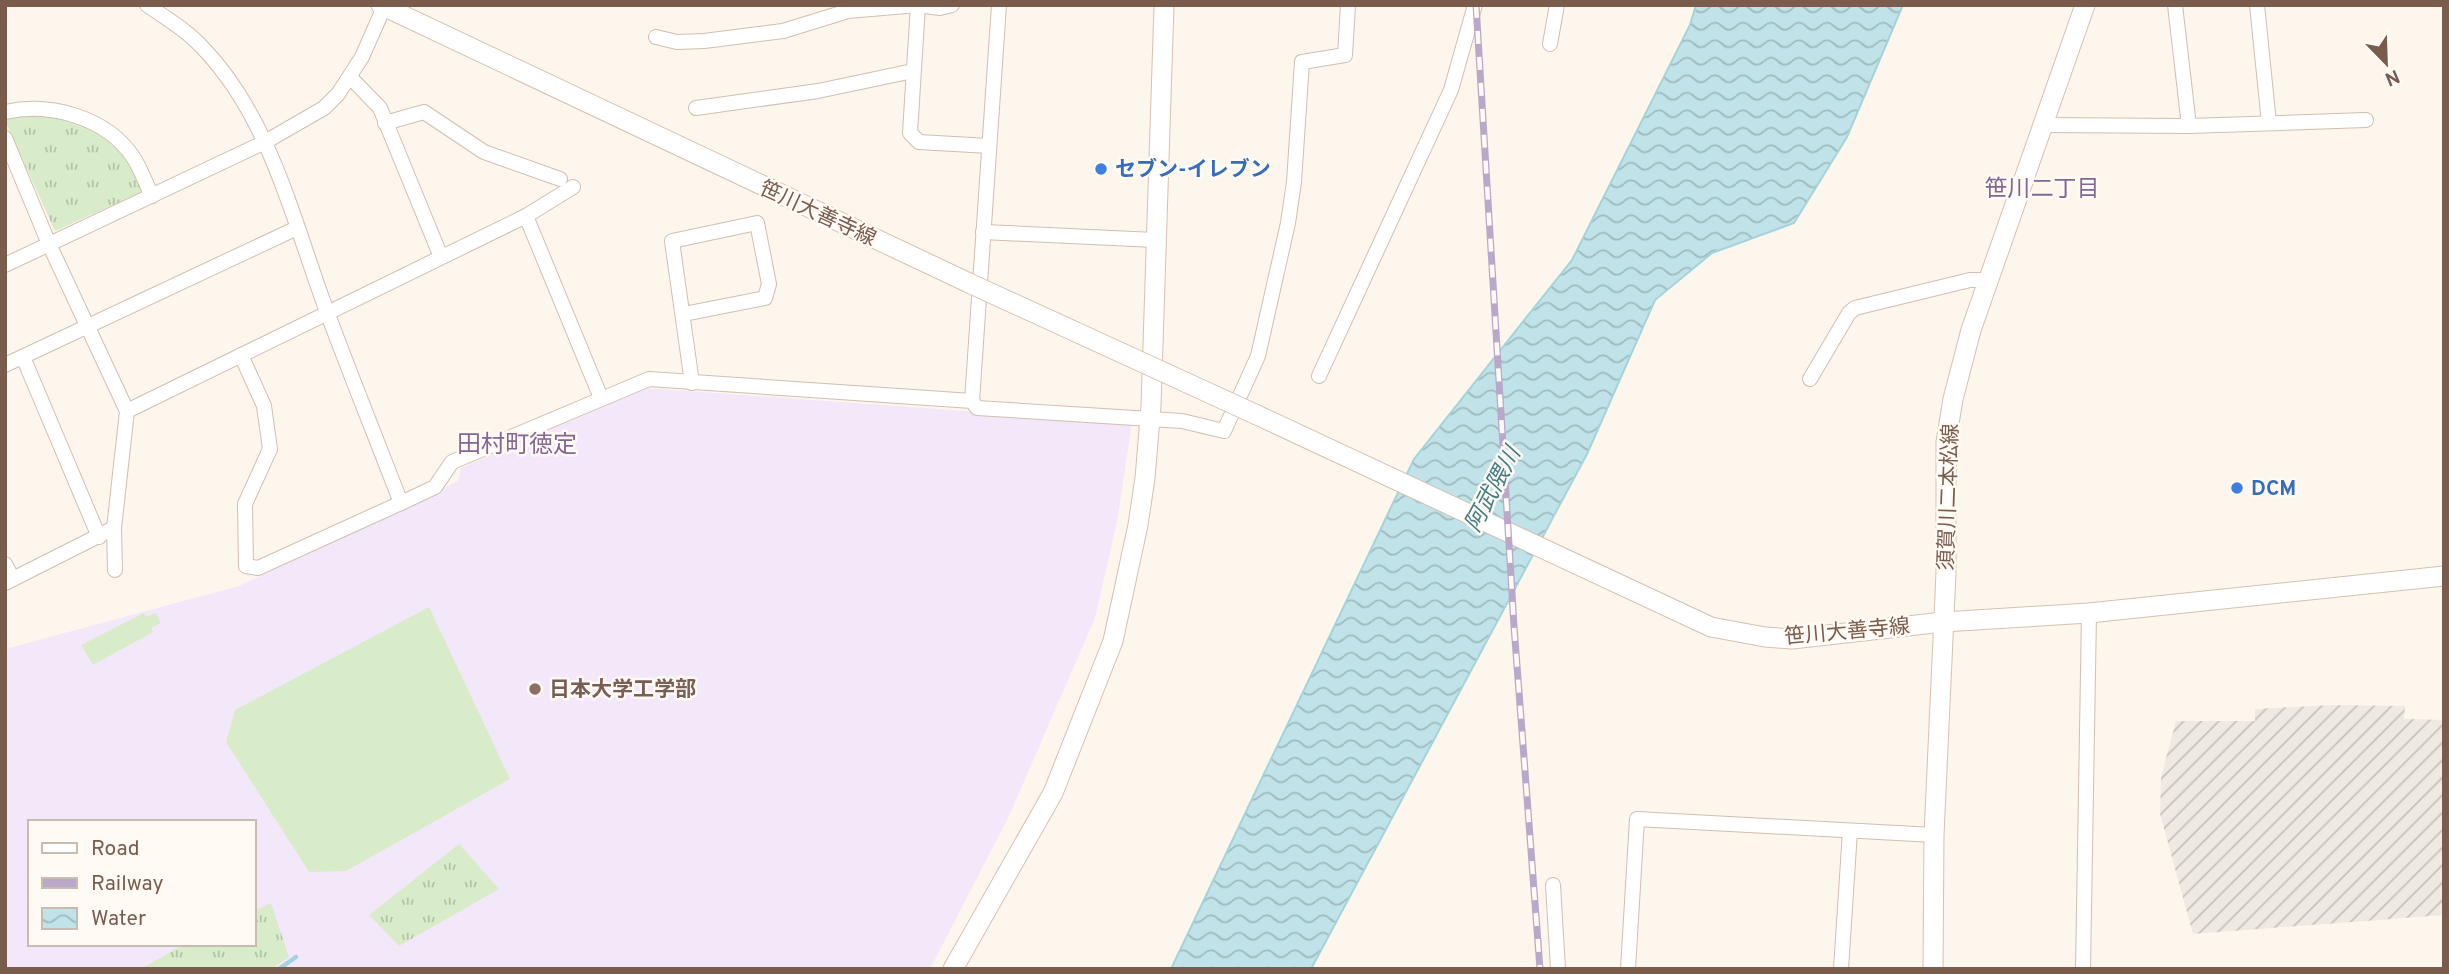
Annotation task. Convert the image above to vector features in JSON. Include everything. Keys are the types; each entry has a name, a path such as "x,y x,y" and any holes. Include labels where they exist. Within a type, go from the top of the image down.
{"street":[{"path":"147,5 202,47 226,76 265,142 401,503"},
{"path":"656,37 677,42 758,35 794,29 837,12 918,5 940,8 953,5"},
{"path":"918,5 910,133 915,141 989,146"},
{"path":"999,5 972,401 977,408 1182,421 1224,430 1258,356 1288,223 1294,182 1302,62 1345,55 1348,5"},
{"path":"953,969 1053,793 1113,641 1138,525 1150,419 1164,5"},
{"path":"1319,376 1451,90 1475,5"},
{"path":"1550,44 1557,5"},
{"name":"須賀川二本松線","path":"1933,969 1934,835 1946,573 1946,442 1960,374 1989,280 2085,5"},
{"path":"2175,5 2189,126"},
{"path":"2257,5 2269,123"},
{"path":"5,265 265,142 324,108 351,77 384,6"},
{"name":"笹川大善寺線","path":"384,6 969,283 1711,627 1765,638 1792,639 1943,622"},
{"path":"696,107 818,91 913,71"},
{"path":"351,77 380,108 441,257"},
{"path":"5,112 23,108 66,113 82,117 102,128 117,139 133,157 152,196"},
{"path":"385,123 424,112 484,152 560,179"},
{"path":"2043,125 2189,126 2365,120"},
{"path":"5,138 50,244 127,411 114,528 115,570"},
{"path":"127,411 526,216 573,187"},
{"path":"526,216 601,398"},
{"path":"684,314 765,298 769,284 757,223 672,241 692,383"},
{"path":"5,365 297,228"},
{"path":"983,232 1155,240"},
{"path":"1810,379 1849,313 1855,308 1970,280 1989,280"},
{"path":"241,355 264,406 270,449 245,504 246,566 258,568 435,487 452,462 649,379 972,401"},
{"path":"23,357 99,537"},
{"path":"5,564 9,581 114,528"},
{"path":"1943,622 2089,612 2444,564"},
{"path":"1943,622 2033,605 2444,576"},
{"path":"2083,969 2089,612"},
{"path":"1628,969 1637,819 1934,835"},
{"path":"1841,969 1850,831"},
{"path":"1553,885 1558,969"}],"shaded area":[{"name":"日本大学工学部","path":"647,388 1132,423 1117,522 1095,618 1009,816 930,969 5,969 5,649 239,586 458,481 461,468"},
{"path":"2332,705 2405,706 2404,719 2444,720 2444,915 2193,934 2160,814 2161,777 2176,721 2255,721 2255,709"}],"green space":[{"path":"31,114 76,122 102,133 125,152 142,192 55,231 5,121"},
{"path":"429,607 510,779 346,871 309,872 226,742 235,710"},
{"path":"144,613 146,617 156,613 161,623 151,628 153,632 93,665 81,645"},
{"path":"459,844 499,889 399,946 369,915"},
{"path":"271,903 289,957 271,969 141,969 181,946 256,946 256,910"}],"water":[{"name":"阿武隈川","path":"1696,5 1903,5 1847,137 1794,223 1712,253 1655,300 1587,454 1311,969 1171,969 1414,459 1572,260 1690,25"}],"waterway":[{"path":"279,969 296,957"}],"railway":[{"path":"1476,5 1514,626 1540,969"}],"place":[{"name":"セブン-イレブン","path":"1101,169"},
{"name":"DCM","path":"2237,488"},
{"name":"日本大学工学部","path":"535,689"}],"district":[{"name":"笹川二丁目","path":"2042,188"},
{"name":"田村町徳定","path":"517,444"}]}
